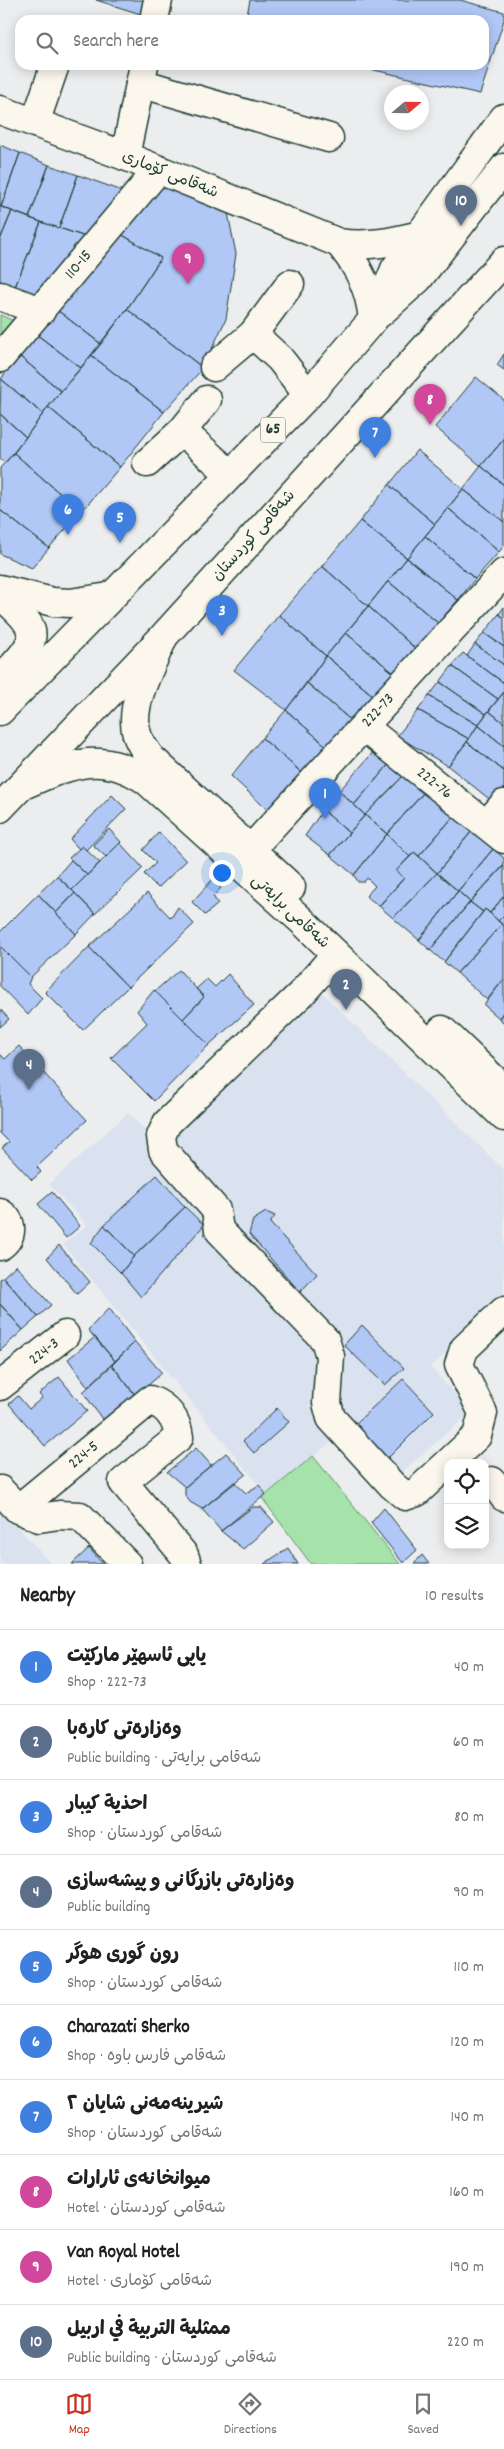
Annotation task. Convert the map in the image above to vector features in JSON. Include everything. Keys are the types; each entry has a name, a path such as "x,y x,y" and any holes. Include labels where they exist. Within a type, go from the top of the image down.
{"main road":[{"path":"155,15 158,0"},
{"path":"36,123 53,70"},
{"path":"124,156 142,74 329,138"},
{"name":"شەقامی کۆماری","path":"0,110 124,156 340,243"},
{"name":"65","path":"375,318 395,269 504,118"},
{"name":"65","path":"0,711 308,395 375,318 418,279 504,168"},
{"name":"110-15","path":"0,358 158,170"},
{"path":"340,243 361,246 379,245 420,235"},
{"path":"340,243 357,264 365,282 375,318"},
{"name":"شەقامی کوردستان","path":"0,808 163,637 501,271"},
{"path":"214,367 253,334 290,284"},
{"path":"0,296 41,311"},
{"path":"253,334 280,359 308,395"},
{"path":"147,463 182,431 207,400"},
{"path":"182,431 230,474"},
{"name":"222-73","path":"245,856 504,573"},
{"path":"0,589 53,602 70,603 109,598"},
{"path":"0,595 23,614 32,631 29,647 0,680"},
{"name":"شەقامی برایەتی","path":"163,637 139,697 135,724 139,739 150,758 336,954 504,1117"},
{"name":"222-76","path":"364,727 498,822"},
{"name":"شەقامی برایەتی","path":"23,785 63,768 90,762 120,765 146,780 245,856 504,1089"},
{"path":"336,954 301,994 167,1123 161,1136 163,1150 216,1210 218,1230 324,1340 330,1356 327,1403 331,1418 392,1485 405,1496 417,1492 477,1436 483,1414 459,1365 464,1349 504,1311"},
{"path":"0,1213 9,1221 11,1232 6,1242 0,1246"},
{"name":"224-3","path":"0,1386 65,1335"},
{"name":"224-5","path":"19,1506 150,1400 160,1403 178,1425 179,1438 123,1482 184,1555 188,1564"},
{"path":"19,1506 59,1515 80,1516 127,1564"}],"shaded area":[{"path":"314,985 504,1170 504,1303 430,1367 471,1412 394,1479 349,1428 266,1494 63,1244 87,1225 49,1184 128,1113 152,1137"},
{"path":"0,1507 51,1564 0,1564"}],"green space":[{"path":"0,315 14,321 0,338"},
{"path":"313,1456 400,1564 311,1564 262,1498"}],"building":[{"path":"96,0 150,0 147,15"},
{"path":"250,0 460,0 504,12 504,20 489,66 489,15 247,15"},
{"path":"374,70 488,70 480,94"},
{"path":"0,145 20,153 1,207 0,206"},
{"path":"20,153 49,165 29,218 1,207"},
{"path":"49,165 78,175 59,228 29,218"},
{"path":"78,175 128,193 92,239 59,228"},
{"path":"159,179 227,208 236,254 226,319 203,368 127,309 161,258 116,231"},
{"path":"0,206 12,211 0,240"},
{"path":"12,211 41,222 13,292 0,287 0,240"},
{"path":"41,222 92,239 40,300 13,292"},
{"path":"116,231 161,258 101,344 57,310"},
{"path":"127,309 203,368 164,412 91,355"},
{"path":"57,310 101,344 81,368 36,334"},
{"path":"36,334 81,368 61,391 18,355"},
{"path":"504,354 504,370 497,365"},
{"path":"18,355 61,391 43,414 1,379"},
{"path":"91,355 164,412 120,467 48,407"},
{"path":"476,377 504,400 504,439 481,466 435,427"},
{"path":"1,379 43,414 26,437 0,414"},
{"path":"48,407 120,467 81,512 14,453"},
{"path":"0,414 26,437 5,463 0,459"},
{"path":"504,439 504,485 481,466"},
{"path":"417,450 463,489 435,524 389,485"},
{"path":"14,453 81,512 49,548 0,510 0,468"},
{"path":"481,466 504,485 504,522 463,489"},
{"path":"389,485 435,524 407,558 360,521"},
{"path":"463,489 504,522 504,546 499,552 448,508"},
{"path":"448,508 499,552 475,579 425,536"},
{"path":"0,510 49,548 32,568 0,554"},
{"path":"360,521 407,558 368,606 322,566"},
{"path":"425,536 475,579 458,600 407,558"},
{"path":"407,558 458,600 438,623 388,581"},
{"path":"322,566 368,606 326,656 279,615"},
{"path":"388,581 438,623 417,650 368,606"},
{"path":"368,606 417,650 396,675 346,633"},
{"path":"504,607 504,618 499,614"},
{"path":"499,614 504,618 504,647 484,633"},
{"path":"279,615 326,656 286,710 234,670"},
{"path":"346,633 396,675 376,698 326,656"},
{"path":"484,633 504,647 504,665 475,644"},
{"path":"475,644 504,665 504,683 467,656"},
{"path":"463,653 504,683 504,692 498,699 452,666"},
{"path":"326,656 376,698 354,723 307,683"},
{"path":"452,666 498,699 486,714 440,682"},
{"path":"440,682 486,714 478,725 429,696"},
{"path":"307,683 354,723 332,751 286,710"},
{"path":"504,692 504,723 489,711"},
{"path":"429,696 478,725 469,739 418,710"},
{"path":"286,710 332,751 309,779 262,738"},
{"path":"418,710 469,739 448,766 397,736"},
{"path":"489,711 504,723 504,746 478,725"},
{"path":"478,725 504,746 504,771 467,742"},
{"path":"262,738 309,779 275,817 231,776"},
{"path":"467,742 504,771 504,788 493,802 448,766"},
{"path":"376,749 391,762 354,805 339,791"},
{"path":"391,762 405,774 365,815 354,805"},
{"path":"405,774 425,791 387,834 365,815"},
{"path":"339,791 365,815 349,833 323,810"},
{"path":"425,791 454,816 419,856 414,852 410,857 387,834"},
{"path":"112,795 126,809 86,850 82,846 79,849 70,839"},
{"path":"323,810 349,833 330,855 305,836"},
{"path":"365,815 387,834 354,875 330,855"},
{"path":"454,816 472,831 437,873 419,856"},
{"path":"109,829 121,842 106,857 93,845"},
{"path":"472,831 493,849 458,891 437,873"},
{"path":"159,832 186,861 158,888 144,874 156,863 143,850"},
{"path":"387,834 410,857 396,871 404,878 379,906 366,896 375,886 367,878 364,882 358,882 354,875"},
{"path":"120,843 143,868 95,914 72,890"},
{"path":"82,846 100,863 87,875 69,858"},
{"path":"493,849 504,858 504,865 470,902 458,891"},
{"path":"414,852 437,873 393,918 379,906 404,878 396,871"},
{"path":"71,860 87,875 72,890 57,876"},
{"path":"504,866 504,896 490,913 485,909 483,912 470,902"},
{"path":"437,873 458,891 419,940 393,918"},
{"path":"57,876 75,893 56,913 38,894"},
{"path":"213,879 221,888 213,896 218,904 205,915 192,902"},
{"path":"458,891 470,902 430,950 419,940"},
{"path":"75,893 95,914 76,934 56,913"},
{"path":"147,893 171,918 178,907 194,924 128,987 89,947"},
{"path":"38,894 76,934 31,977 0,946 0,932"},
{"path":"504,896 504,915 498,921 490,913"},
{"path":"470,902 483,912 444,962 430,950"},
{"path":"485,909 502,924 457,973 444,962"},
{"path":"504,915 504,926 498,921"},
{"path":"502,924 504,926 504,979 487,1000 457,973"},
{"path":"0,946 31,977 28,984 42,998 28,1015 0,986"},
{"path":"89,947 128,987 83,1030 45,992"},
{"path":"179,970 204,997 183,1019 155,991"},
{"path":"228,974 254,1005 209,1045 183,1019 204,997 196,989 207,979 215,987"},
{"path":"504,979 504,1011 499,1018 484,1005"},
{"path":"154,990 209,1045 154,1101 111,1058 147,1023 137,1011"},
{"path":"0,1009 9,1019 0,1027"},
{"path":"504,1011 504,1023 499,1018"},
{"path":"19,1046 87,1120 37,1167 41,1172 32,1180 2,1148 9,1142 0,1133 0,1054 5,1059"},
{"path":"157,1175 185,1207 134,1256 104,1225"},
{"path":"52,1192 80,1226 66,1238 38,1204"},
{"path":"185,1207 204,1225 141,1297 121,1273 134,1256"},
{"path":"266,1212 275,1216 270,1223 317,1274 300,1292 249,1234 253,1220"},
{"path":"104,1225 134,1256 121,1273 91,1243"},
{"path":"59,1245 90,1282 77,1294 47,1258"},
{"path":"16,1265 51,1305 38,1317 3,1277"},
{"path":"3,1277 38,1317 23,1330 0,1304 0,1279"},
{"path":"0,1304 23,1330 0,1351"},
{"path":"109,1308 135,1342 115,1361 88,1330"},
{"path":"362,1325 404,1368 385,1385 344,1345"},
{"path":"95,1337 115,1361 88,1387 68,1359"},
{"path":"135,1342 162,1373 136,1396 112,1365"},
{"path":"112,1365 136,1396 104,1422 83,1392"},
{"path":"59,1377 87,1411 45,1446 9,1404 18,1396 29,1409 42,1398 39,1394"},
{"path":"403,1379 434,1412 386,1460 354,1425"},
{"path":"277,1408 289,1422 254,1453 243,1441"},
{"path":"196,1448 211,1465 185,1487 167,1472"},
{"path":"226,1453 246,1474 202,1509 190,1502 185,1495 185,1487"},
{"path":"234,1482 246,1493 259,1485 266,1494 221,1531 202,1509"},
{"path":"253,1507 261,1507 274,1522 243,1549 221,1531"},
{"path":"384,1508 417,1550 403,1563 371,1523"},
{"path":"89,1548 103,1564 72,1564"},
{"path":"288,1548 298,1564 264,1564"},
{"path":"422,1555 429,1564 414,1564"}],"place":[{"name":"ممثلية التربية في اربيل","path":"461,226"},
{"name":"Van Royal Hotel","path":"188,284"},
{"name":"میوانخانەی ئارارات","path":"430,425"},
{"name":"شیرینەمەنی شایان ٢","path":"375,458"},
{"name":"Charazati Sherko","path":"68,535"},
{"name":"رون گوری هوگر","path":"120,543"},
{"name":"احذية كيبار","path":"222,636"},
{"name":"ياپی ئاسهێر مارکێت","path":"325,819"},
{"name":"وەزارەتی کارەبا","path":"346,1010"},
{"name":"وەزارەتی بازرگانی و پیشەسازی","path":"29,1090"}]}
